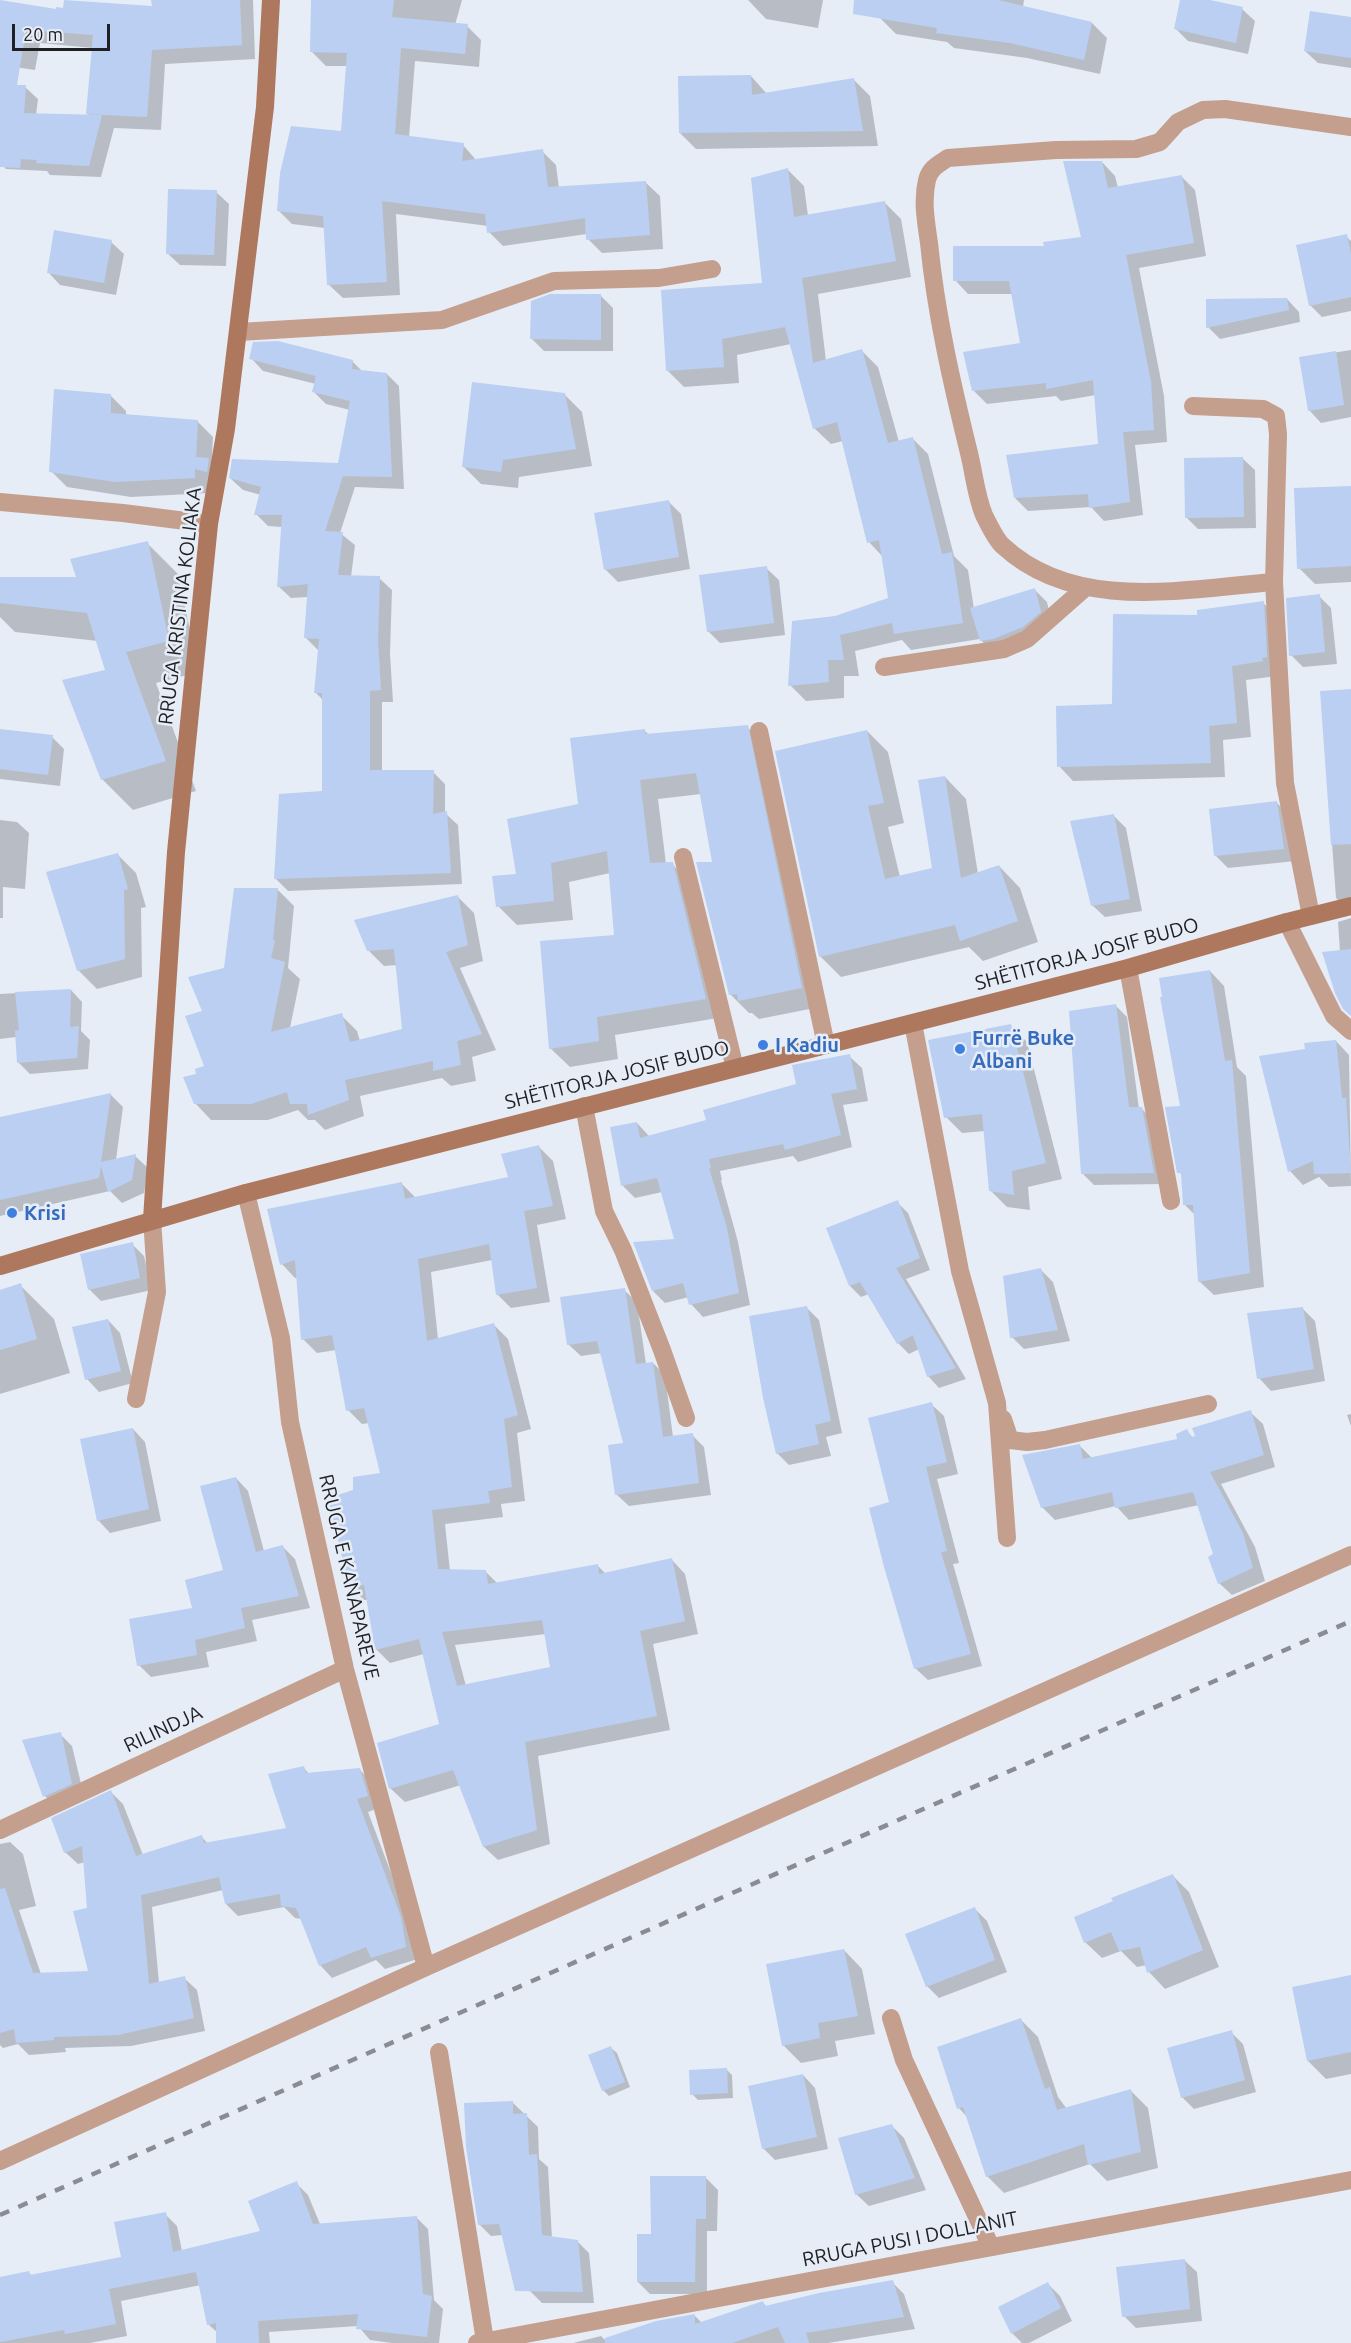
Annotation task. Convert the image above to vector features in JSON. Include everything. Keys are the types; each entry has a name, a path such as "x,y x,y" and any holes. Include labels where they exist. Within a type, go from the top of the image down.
{"main road":[{"name":"RRUGA KRISTINA KOLIAKA","path":"152,1219 176,852 209,524 226,429 265,107 271,0"},
{"name":"SHËTITORJA JOSIF BUDO","path":"0,1266 152,1219 246,1193 1128,968 1351,906"}],"street":[{"path":"1274,582 1118,592 1086,587 1056,578 1030,566 1001,544 984,515 959,413 933,284 924,201 927,177 933,167 948,158 1056,150 1136,149 1160,142 1178,122 1203,110 1225,109 1351,128"},
{"path":"239,332 442,320 554,281 659,278 712,269"},
{"path":"1192,406 1263,409 1276,416 1278,434 1274,582 1285,783 1311,916"},
{"path":"0,502 123,513 209,524"},
{"path":"884,667 1004,649 1027,639 1086,587"},
{"path":"759,731 826,1045"},
{"path":"683,857 735,1068"},
{"path":"1287,922 1334,1016 1351,1030"},
{"path":"1128,968 1171,1201"},
{"path":"913,1023 960,1271 1010,1440 1027,1442 1046,1440 1208,1404"},
{"path":"584,1106 604,1210 623,1250 686,1418"},
{"name":"RRUGA E KANAPAREVE","path":"246,1193 281,1338 290,1422 345,1669 426,1967"},
{"path":"136,1399 157,1292 152,1219"},
{"path":"998,1403 1007,1538"},
{"path":"0,2161 426,1967 1351,1555"},
{"name":"RILINDJA","path":"0,1830 345,1669"},
{"path":"891,2018 904,2060 991,2247"},
{"path":"439,2052 481,2342"},
{"name":"RRUGA PUSI I DOLLANIT","path":"481,2342 1351,2180"}],"building":[{"path":"0,0 56,9 56,7 63,8 64,0 152,6 151,0 240,0 242,45 152,50 147,117 86,114 93,35 26,30 17,85 26,85 24,113 102,115 89,166 36,163 37,160 21,159 20,168 0,167"},
{"path":"311,0 394,0 392,17 468,24 465,54 401,48 395,134 464,143 462,161 543,149 548,187 646,181 650,235 586,240 585,218 487,233 485,214 382,201 387,282 327,285 323,216 277,211 280,173 291,126 341,131 347,53 310,52"},
{"path":"854,0 998,0 1092,22 1084,60 1010,43 936,33 937,28 853,14"},
{"path":"1180,0 1210,0 1243,7 1236,43 1174,29"},
{"path":"1310,11 1351,17 1351,58 1304,51"},
{"path":"751,75 752,95 854,78 863,131 679,133 678,76"},
{"path":"1063,161 1102,161 1108,188 1182,175 1194,243 1126,255 1151,382 1154,430 1123,432 1130,502 1089,508 1088,494 1014,498 1006,455 1098,444 1093,380 1046,389 1046,383 972,391 963,352 1020,343 1009,281 953,281 953,246 1044,246 1043,242 1081,237"},
{"path":"788,168 794,217 885,201 896,261 802,278 813,363 862,349 888,443 913,437 942,554 952,552 963,623 894,634 892,623 840,635 844,660 828,660 829,682 788,686 792,621 835,616 888,598 879,540 867,543 837,422 813,429 785,327 722,339 724,367 666,371 661,290 762,283 751,178"},
{"path":"168,189 217,190 214,255 166,254"},
{"path":"54,230 112,240 104,283 47,273"},
{"path":"1347,234 1351,254 1351,297 1309,306 1296,245"},
{"path":"550,294 601,294 601,340 530,339 531,301"},
{"path":"1287,298 1289,310 1206,328 1206,299"},
{"path":"278,341 353,360 352,369 387,373 392,477 343,476 325,531 343,532 338,575 380,576 378,641 381,690 370,691 370,770 434,770 433,814 447,811 451,873 274,879 279,794 322,791 322,693 314,693 319,639 304,638 308,584 277,587 282,515 254,515 261,487 229,478 232,459 338,463 350,401 312,392 316,376 249,359 253,342"},
{"path":"1336,351 1344,405 1308,411 1299,357"},
{"path":"472,382 565,393 576,449 503,460 501,472 462,467"},
{"path":"54,389 111,394 111,413 198,420 196,457 209,458 207,472 195,469 195,478 115,482 49,472"},
{"path":"1243,457 1244,517 1185,518 1184,458"},
{"path":"1351,486 1351,566 1297,569 1294,488"},
{"path":"669,500 679,557 604,570 594,513"},
{"path":"148,541 169,641 126,652 166,761 101,780 62,680 105,670 87,613 0,603 0,577 76,577 70,559"},
{"path":"767,566 774,623 707,632 699,575"},
{"path":"1035,588 1041,612 1023,627 993,639 980,641 970,608"},
{"path":"1320,594 1325,652 1289,656 1286,598"},
{"path":"1264,601 1267,657 1262,658 1263,661 1232,666 1237,723 1209,726 1211,763 1057,767 1056,706 1112,704 1113,614 1197,615 1197,610"},
{"path":"1351,689 1351,844 1331,845 1320,691"},
{"path":"748,725 802,988 738,1001 737,994 729,995 696,862 712,862 696,773 640,780 650,863 673,862 706,999 597,1017 599,1041 549,1049 540,941 614,935 607,851 551,863 554,901 496,907 492,876 516,874 507,819 578,804 570,738 645,729 645,734"},
{"path":"0,729 53,735 48,775 0,769"},
{"path":"867,730 884,803 868,806 885,879 932,868 918,780 945,776 961,878 999,865 1018,921 960,941 955,925 819,957 775,751"},
{"path":"1277,801 1284,849 1214,856 1209,809"},
{"path":"1114,814 1130,899 1091,906 1070,821"},
{"path":"118,853 128,889 124,890 125,959 77,971 46,872"},
{"path":"234,888 278,888 273,940 275,940 271,958 285,962 271,1032 342,1013 350,1042 402,1029 394,949 367,951 354,920 458,895 468,945 446,952 482,1034 457,1041 461,1065 433,1071 433,1061 345,1080 349,1100 308,1115 307,1104 290,1104 287,1092 251,1104 194,1104 183,1077 196,1074 195,1069 204,1066 185,1016 202,1011 188,977 224,968"},
{"path":"1351,949 1351,1016 1343,1009 1335,993 1322,952"},
{"path":"1210,970 1225,1061 1232,1060 1250,1273 1198,1282 1193,1205 1183,1205 1181,1173 1177,1173 1165,1107 1180,1106 1160,997 1162,997 1159,978"},
{"path":"71,989 70,1027 79,1026 77,1058 17,1063 15,1031 19,1030 15,992"},
{"path":"1116,1004 1129,1107 1142,1107 1154,1173 1081,1174 1069,1011"},
{"path":"1011,1024 1046,1163 1012,1171 1014,1195 989,1191 982,1114 944,1118 928,1040"},
{"path":"1336,1040 1342,1098 1346,1098 1351,1173 1314,1174 1313,1161 1288,1172 1259,1056 1305,1049 1304,1043"},
{"path":"850,1054 857,1089 831,1094 841,1135 785,1150 783,1144 709,1159 711,1168 709,1168 727,1228 739,1293 689,1305 683,1283 652,1291 633,1242 674,1239 657,1178 621,1186 610,1127 637,1122 640,1138 706,1120 703,1110 796,1084 792,1065"},
{"path":"111,1093 101,1162 136,1154 132,1180 108,1192 101,1166 99,1178 0,1200 0,1117"},
{"path":"539,1145 553,1206 524,1211 537,1288 496,1295 489,1244 418,1259 427,1341 494,1323 518,1415 504,1419 512,1487 488,1491 490,1503 432,1510 438,1569 486,1570 488,1584 598,1564 599,1574 672,1558 685,1621 640,1631 657,1716 525,1742 537,1830 483,1847 453,1770 389,1789 377,1743 439,1724 419,1639 375,1650 364,1585 349,1587 328,1498 353,1490 353,1477 380,1473 364,1408 346,1411 332,1335 301,1340 295,1260 280,1265 267,1209 402,1182 405,1199 508,1177 501,1154","holes":["542,1620 550,1667 457,1686 442,1632"]},
{"path":"898,1200 920,1258 896,1268 956,1368 927,1377 913,1335 897,1344 860,1282 849,1286 826,1228"},
{"path":"133,1242 140,1278 88,1290 80,1254"},
{"path":"1041,1268 1058,1330 1010,1338 1003,1276"},
{"path":"21,1283 37,1339 0,1350 0,1290"},
{"path":"625,1288 636,1364 653,1362 663,1437 693,1433 699,1483 615,1495 608,1445 623,1443 597,1341 567,1345 560,1297"},
{"path":"807,1306 831,1421 815,1425 819,1444 776,1454 763,1398 749,1316"},
{"path":"1303,1307 1314,1369 1257,1379 1247,1313"},
{"path":"108,1319 121,1371 85,1380 72,1327"},
{"path":"932,1402 947,1462 926,1467 947,1551 941,1552 971,1654 914,1669 869,1508 889,1502 868,1418"},
{"path":"1251,1410 1264,1455 1210,1472 1243,1533 1253,1568 1218,1584 1208,1557 1213,1554 1193,1492 1115,1508 1112,1492 1041,1508 1022,1455 1080,1444 1083,1459 1177,1439 1176,1434 1187,1429 1191,1437 1195,1436 1192,1428"},
{"path":"133,1428 149,1509 97,1521 80,1439"},
{"path":"236,1477 256,1552 283,1545 299,1596 241,1608 245,1628 195,1640 197,1655 137,1666 129,1619 192,1608 185,1580 223,1570 200,1486"},
{"path":"61,1732 72,1784 43,1797 22,1740"},
{"path":"304,1766 306,1773 360,1768 368,1796 357,1799 401,1917 406,1947 371,1958 366,1947 319,1966 296,1908 281,1906 280,1894 225,1904 219,1877 141,1895 149,1984 185,1976 194,2018 118,2035 54,2037 54,2040 16,2043 14,2029 0,2033 0,1889 5,1888 33,1973 88,1971 73,1911 87,1908 82,1846 64,1853 51,1818 111,1790 136,1856 202,1835 204,1843 286,1828 268,1774"},
{"path":"1173,1874 1203,1950 1147,1973 1140,1947 1119,1951 1111,1932 1084,1943 1074,1917 1113,1901 1111,1898"},
{"path":"975,1907 995,1960 926,1987 905,1934"},
{"path":"844,1949 858,2016 818,2023 820,2038 782,2046 766,1964"},
{"path":"1351,1975 1351,2052 1307,2061 1292,1987"},
{"path":"1021,2018 1045,2089 1050,2087 1057,2110 1131,2089 1141,2152 1088,2165 1084,2144 986,2177 963,2107 957,2109 937,2047"},
{"path":"1232,2030 1245,2080 1181,2098 1167,2048"},
{"path":"611,2046 625,2082 602,2091 588,2055"},
{"path":"727,2068 728,2093 690,2095 689,2070"},
{"path":"803,2074 817,2137 762,2149 748,2086"},
{"path":"513,2101 513,2114 527,2113 529,2155 537,2154 542,2235 578,2240 583,2292 515,2291 499,2224 478,2225 466,2147 464,2103"},
{"path":"892,2124 915,2178 855,2195 838,2138"},
{"path":"650,2176 706,2176 706,2219 696,2219 695,2282 637,2282 637,2234 651,2234"},
{"path":"297,2181 313,2224 417,2216 423,2294 432,2296 427,2337 356,2329 358,2314 258,2321 259,2343 216,2343 216,2323 207,2325 196,2272 109,2289 116,2324 65,2334 64,2330 0,2342 0,2277 29,2271 30,2275 121,2257 114,2222 166,2212 173,2252 260,2231 248,2201"},
{"path":"1185,2259 1190,2309 1122,2317 1116,2267"},
{"path":"893,2280 904,2317 806,2333 809,2343 785,2343 778,2327 732,2343 605,2343 605,2338 656,2321 695,2314 695,2324 763,2301 765,2306 819,2293"},
{"path":"1048,2282 1061,2308 1011,2334 998,2307"}],"railway":[{"path":"0,2215 1351,1621"}],"place":[{"name":"I Kadiu","path":"763,1045"},
{"name":"Furrë Buke Albani","path":"960,1049"},
{"name":"Krisi","path":"12,1213"}]}
